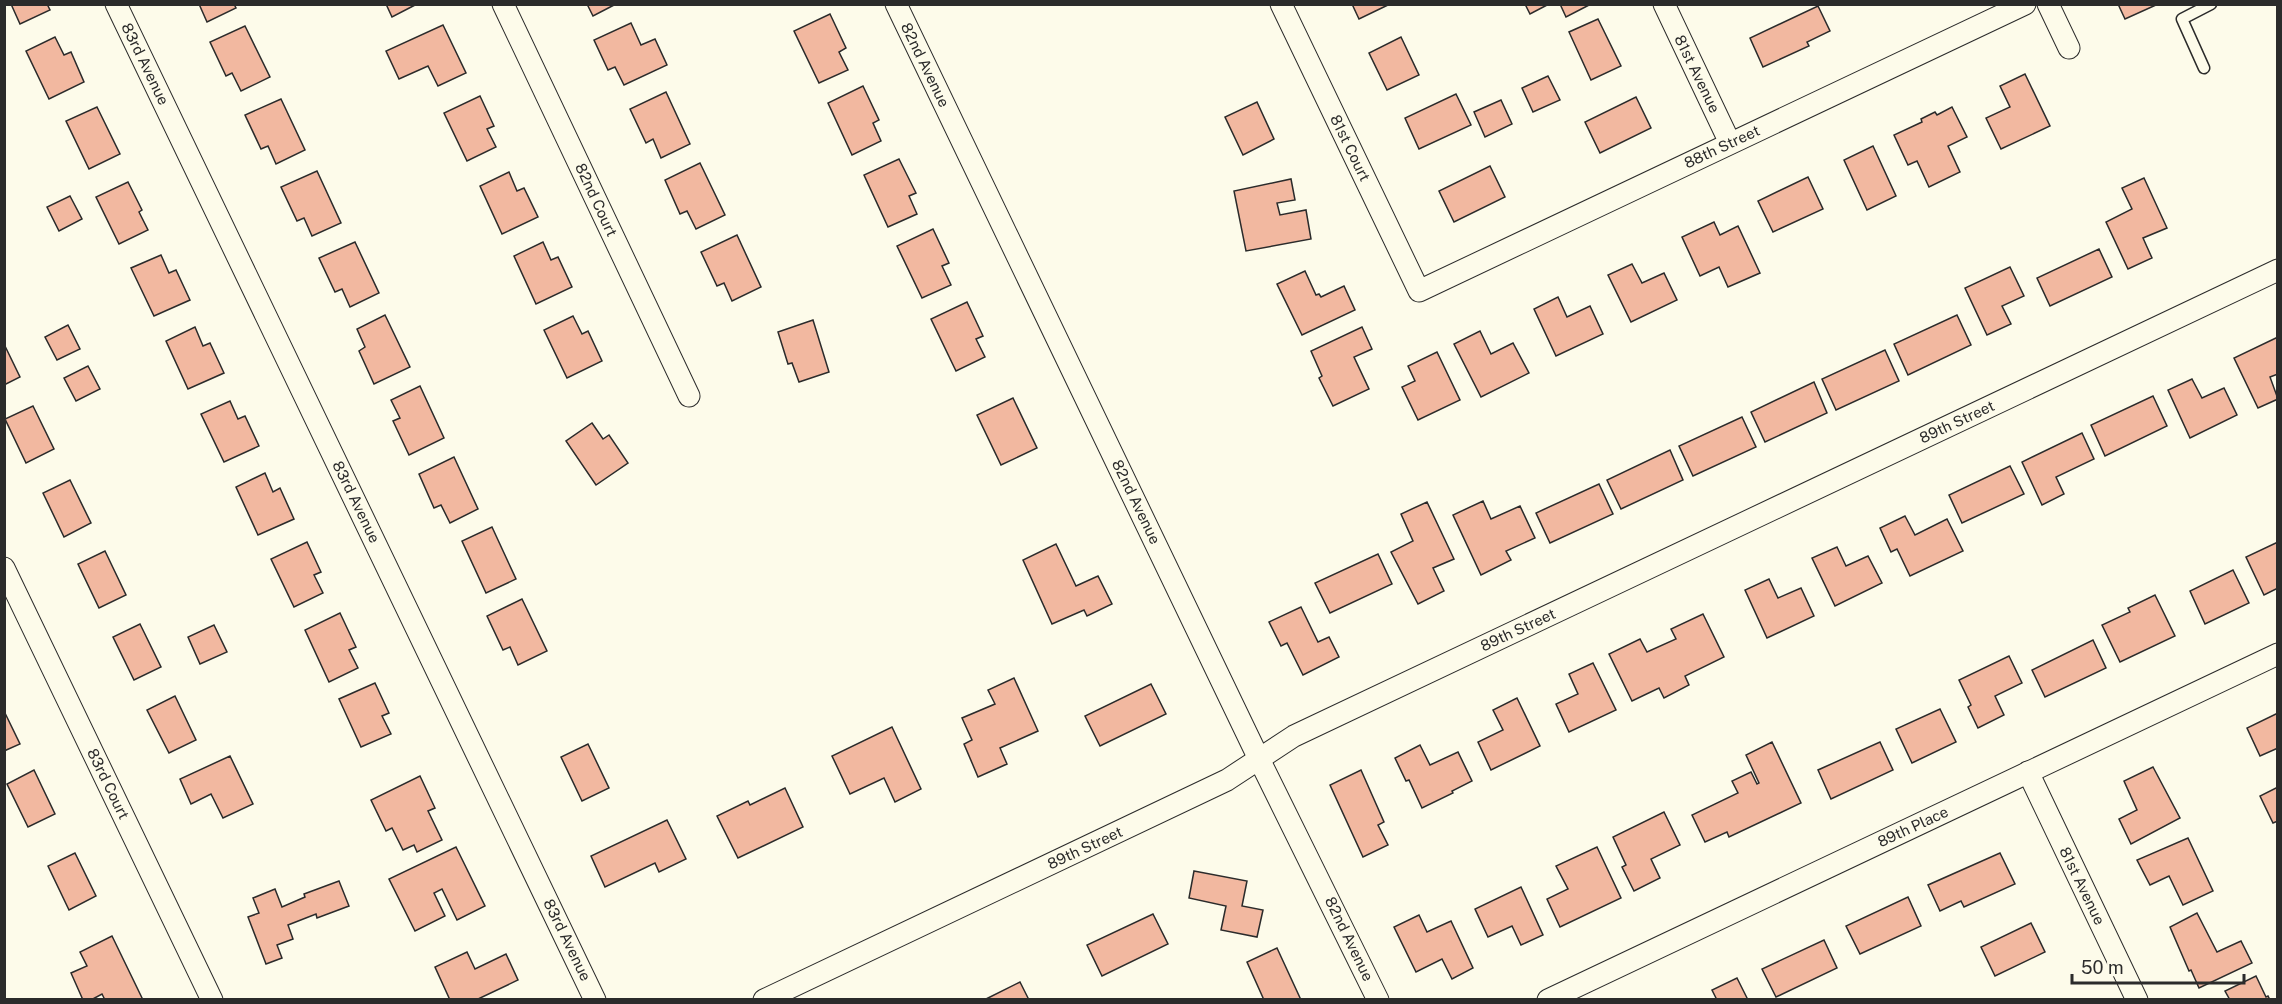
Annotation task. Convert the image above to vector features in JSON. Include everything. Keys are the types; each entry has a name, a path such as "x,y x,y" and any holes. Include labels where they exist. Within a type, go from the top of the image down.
{"street":[{"name":"83rd Avenue","path":"116,4 595,999"},
{"name":"82nd Court","path":"503,4 689,396"},
{"name":"82nd Avenue","path":"896,4 1259,759 1378,999"},
{"name":"81st Court","path":"1281,4 1419,291"},
{"name":"81st Avenue","path":"1664,4 1730,143"},
{"name":"88th Street","path":"1419,291 2025,4"},
{"path":"2048,4 2069,48"},
{"name":"89th Street","path":"764,999 1227,780 1294,736 2277,270"},
{"name":"83rd Court","path":"4,568 212,999"},
{"name":"89th Place","path":"1548,999 2277,654"},
{"name":"81st Avenue","path":"2028,772 2137,999"}],"lane":[{"path":"2204,68 2182,19 2211,4"}],"building":[{"path":"11,4 47,4 50,10 20,24"},
{"path":"199,4 234,4 236,8 207,22"},
{"path":"386,4 417,4 392,17"},
{"path":"587,4 616,4 593,16"},
{"path":"1352,4 1390,4 1359,19"},
{"path":"1525,4 1549,4 1530,14"},
{"path":"1560,4 1591,4 1566,17"},
{"path":"2118,4 2156,4 2156,5 2125,19"},
{"path":"1818,6 1830,31 1807,42 1809,46 1763,67 1750,38"},
{"path":"830,14 846,48 839,52 848,70 819,83 794,31"},
{"path":"1598,19 1621,66 1591,80 1569,32"},
{"path":"631,23 641,45 655,39 667,65 624,85 615,67 608,70 594,40"},
{"path":"443,25 466,73 438,86 428,66 399,79 386,51"},
{"path":"245,26 270,77 241,91 232,73 226,76 210,42"},
{"path":"55,37 64,55 71,52 84,82 49,99 26,51"},
{"path":"1401,37 1419,75 1387,90 1369,53"},
{"path":"2025,74 2050,126 2001,149 1986,118 2010,107 2000,86"},
{"path":"1548,76 1560,100 1533,112 1522,88"},
{"path":"863,86 879,120 873,123 881,141 852,155 828,103"},
{"path":"666,92 690,144 661,158 653,139 646,143 630,109"},
{"path":"1456,94 1471,125 1419,149 1405,118"},
{"path":"480,96 494,126 487,129 496,147 467,161 444,113"},
{"path":"1636,97 1651,128 1600,153 1585,122"},
{"path":"281,99 305,150 276,164 268,146 261,149 245,115"},
{"path":"1501,100 1512,124 1485,137 1474,112"},
{"path":"1257,102 1274,139 1243,155 1225,117"},
{"path":"97,107 120,154 89,169 66,121"},
{"path":"1952,107 1967,137 1948,146 1960,172 1929,187 1917,161 1908,165 1894,135 1922,122 1921,119 1935,112 1937,115"},
{"path":"1873,146 1896,196 1867,210 1844,160"},
{"path":"899,159 916,193 909,196 917,214 888,227 864,175"},
{"path":"700,163 725,215 696,229 687,211 680,214 665,180"},
{"path":"1490,166 1505,197 1454,222 1439,191"},
{"path":"317,171 341,223 312,236 304,218 297,221 281,187"},
{"path":"509,172 517,191 524,188 538,217 502,234 480,186"},
{"path":"1808,177 1823,209 1773,232 1758,201"},
{"path":"2144,178 2167,228 2143,238 2152,258 2128,269 2106,222 2132,209 2122,188"},
{"path":"1291,179 1295,200 1277,203 1280,215 1306,210 1311,239 1246,251 1234,191"},
{"path":"128,182 142,210 139,212 148,230 119,244 96,197"},
{"path":"70,196 82,219 59,231 47,207"},
{"path":"1714,222 1720,235 1738,226 1760,273 1728,287 1719,267 1700,276 1682,237"},
{"path":"933,229 949,263 942,266 951,285 922,298 897,246"},
{"path":"737,235 761,287 732,301 724,283 717,286 701,252"},
{"path":"355,242 379,293 350,307 342,289 335,292 319,258"},
{"path":"543,242 551,260 558,257 572,287 536,304 514,256"},
{"path":"2099,249 2112,277 2050,306 2037,278"},
{"path":"161,255 169,273 176,270 190,300 154,316 131,268"},
{"path":"1632,264 1642,283 1664,273 1677,300 1631,322 1608,275"},
{"path":"2010,267 2024,296 2002,306 2011,324 1987,335 1965,288"},
{"path":"1305,271 1316,295 1319,294 1321,297 1344,286 1355,310 1302,335 1277,284"},
{"path":"1558,297 1567,317 1590,306 1603,334 1556,356 1534,309"},
{"path":"967,302 983,336 976,339 985,357 956,371 931,319"},
{"path":"385,315 410,367 374,384 359,351 365,347 357,329"},
{"path":"1957,315 1971,345 1908,375 1894,344"},
{"path":"573,316 582,334 588,331 602,361 567,378 544,330"},
{"path":"813,320 829,372 799,382 792,363 788,364 778,332"},
{"path":"68,325 80,349 57,360 45,337"},
{"path":"195,327 203,346 210,343 224,373 188,389 166,341"},
{"path":"1362,327 1372,349 1354,357 1369,389 1333,406 1319,378 1322,376 1311,351"},
{"path":"1480,331 1491,354 1513,343 1529,373 1481,397 1454,344"},
{"path":"2278,337 2278,374 2270,377 2278,399 2258,408 2234,358"},
{"path":"4,344 20,377 4,385"},
{"path":"1885,350 1899,381 1836,410 1822,379"},
{"path":"1437,352 1460,400 1418,420 1402,387 1415,381 1408,366"},
{"path":"88,366 100,389 76,401 64,378"},
{"path":"2192,379 2202,398 2224,388 2237,415 2190,438 2168,390"},
{"path":"1814,382 1827,413 1765,442 1751,412"},
{"path":"420,386 444,438 409,455 393,421 400,418 391,400"},
{"path":"2153,396 2167,426 2105,456 2091,425"},
{"path":"1013,398 1037,448 1001,465 977,415"},
{"path":"230,401 238,419 245,416 259,446 224,462 201,414"},
{"path":"33,406 54,449 26,463 5,419"},
{"path":"1742,417 1756,447 1693,476 1679,446"},
{"path":"592,423 603,439 609,435 628,463 596,485 566,441"},
{"path":"2082,433 2094,459 2056,477 2064,494 2042,505 2022,462"},
{"path":"1670,450 1683,480 1621,509 1607,480"},
{"path":"454,457 478,509 450,523 441,505 434,508 419,474"},
{"path":"2010,466 2024,494 1962,523 1949,495"},
{"path":"265,473 273,492 280,488 294,519 258,535 236,487"},
{"path":"70,480 91,523 64,537 43,493"},
{"path":"1599,484 1613,514 1550,543 1536,513"},
{"path":"1483,501 1491,519 1520,506 1535,538 1506,551 1511,560 1481,575 1453,515"},
{"path":"1427,502 1454,559 1433,568 1444,591 1418,604 1391,552 1413,541 1401,514"},
{"path":"1905,516 1915,535 1947,519 1963,551 1910,576 1897,549 1891,552 1880,528"},
{"path":"492,527 516,579 486,593 462,541"},
{"path":"307,542 321,572 314,575 323,593 294,607 271,559"},
{"path":"2278,542 2278,588 2264,595 2246,557"},
{"path":"1056,544 1076,586 1098,576 1112,604 1087,616 1084,610 1052,624 1023,560"},
{"path":"1837,547 1846,566 1868,556 1882,583 1835,606 1812,558"},
{"path":"105,551 126,595 99,608 78,564"},
{"path":"1378,554 1392,584 1330,613 1315,583"},
{"path":"2233,570 2249,603 2205,624 2190,591"},
{"path":"1769,579 1778,598 1801,588 1814,616 1767,638 1745,590"},
{"path":"2155,595 2175,636 2120,662 2102,625 2130,612 2128,608"},
{"path":"522,599 547,651 518,665 510,647 503,650 487,616"},
{"path":"1301,607 1318,642 1329,637 1339,657 1303,675 1287,643 1281,646 1269,622"},
{"path":"340,613 356,647 349,650 358,668 329,682 305,630"},
{"path":"1703,614 1724,657 1685,676 1689,685 1664,698 1659,688 1632,701 1609,654 1640,639 1647,652 1676,639 1671,629"},
{"path":"140,624 161,667 134,680 113,637"},
{"path":"214,625 227,652 200,664 188,637"},
{"path":"2093,640 2106,668 2045,697 2032,670"},
{"path":"2009,656 2022,683 1995,696 2004,715 1978,728 1968,707 1971,705 1959,680"},
{"path":"1593,663 1616,710 1569,732 1556,704 1578,694 1569,674"},
{"path":"1014,678 1038,731 1000,748 1007,764 978,777 964,744 972,740 962,718 995,704 988,690"},
{"path":"375,683 389,713 382,716 391,734 361,747 339,699"},
{"path":"1151,684 1166,714 1100,746 1085,716"},
{"path":"175,696 196,740 169,753 147,710"},
{"path":"1517,698 1540,746 1491,770 1478,742 1503,730 1493,710"},
{"path":"1940,709 1956,742 1912,763 1896,729"},
{"path":"4,711 20,744 4,751"},
{"path":"2278,713 2278,748 2260,756 2247,728"},
{"path":"892,727 921,789 895,802 884,778 850,794 832,756"},
{"path":"1772,742 1801,803 1729,837 1727,832 1705,842 1692,815 1738,793 1732,781 1751,772 1757,784 1759,783 1746,755"},
{"path":"1880,742 1893,770 1831,799 1818,770"},
{"path":"588,744 609,788 582,801 561,757"},
{"path":"1420,745 1430,765 1458,752 1472,781 1422,808 1409,780 1406,781 1395,758"},
{"path":"230,756 253,804 223,818 211,794 191,804 180,779"},
{"path":"2153,767 2180,818 2131,844 2119,819 2137,810 2124,781"},
{"path":"34,770 55,814 28,827 7,784"},
{"path":"1361,770 1384,822 1378,825 1388,845 1363,857 1330,785"},
{"path":"420,776 435,808 428,811 442,840 417,852 414,845 403,850 392,828 386,831 371,800"},
{"path":"2278,787 2278,821 2273,823 2260,796"},
{"path":"785,788 803,827 738,858 717,816 748,801 750,805"},
{"path":"1664,812 1680,845 1651,859 1660,878 1634,891 1622,867 1626,865 1613,837"},
{"path":"667,820 686,859 659,872 655,863 605,887 591,856"},
{"path":"2188,838 2213,891 2183,905 2169,876 2150,885 2137,860"},
{"path":"456,847 485,906 457,920 442,889 434,893 445,916 415,931 389,879"},
{"path":"1597,847 1621,898 1560,927 1547,899 1568,889 1556,866"},
{"path":"75,853 96,896 69,910 48,866"},
{"path":"2000,853 2015,884 1964,907 1961,901 1940,911 1928,885"},
{"path":"1194,871 1247,881 1242,906 1263,910 1257,937 1221,930 1226,906 1189,898"},
{"path":"339,881 349,906 317,918 316,914 288,925 293,939 277,945 282,958 266,964 248,917 259,913 253,898 275,889 282,907 305,897 304,894"},
{"path":"1521,887 1543,935 1521,945 1512,926 1488,937 1475,909"},
{"path":"1908,897 1921,926 1860,954 1846,926"},
{"path":"2197,913 2217,952 2241,941 2252,963 2199,988 2170,927"},
{"path":"1153,914 1168,944 1102,976 1087,945"},
{"path":"1419,915 1427,932 1451,921 1473,968 1452,979 1442,959 1416,972 1394,927"},
{"path":"2031,923 2045,952 1995,976 1981,947"},
{"path":"112,936 143,1000 105,1000 102,994 91,1000 83,1000 71,973 87,966 80,952"},
{"path":"1824,940 1837,968 1776,997 1762,969"},
{"path":"1277,948 1301,1000 1264,1000 1247,962"},
{"path":"467,952 475,969 506,954 518,980 476,1000 450,1000 435,967"},
{"path":"2256,976 2266,997 2268,996 2270,1000 2230,1000 2225,991"},
{"path":"1737,978 1748,1000 1717,1000 1712,990"},
{"path":"1020,982 1029,1000 984,1000"}]}
